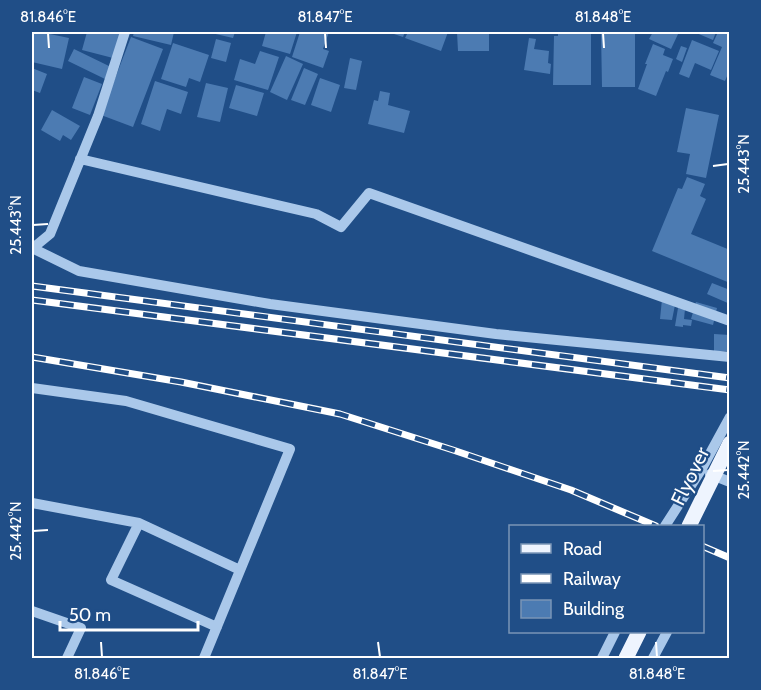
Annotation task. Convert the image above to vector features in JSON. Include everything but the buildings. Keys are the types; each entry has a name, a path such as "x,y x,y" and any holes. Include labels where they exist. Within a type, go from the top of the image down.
{"main road":[{"name":"Flyover","path":"689,525 729,443"},
{"path":"626,658 638,633"}],"street":[{"path":"126,32 98,116 50,234 32,248 79,271 270,304 496,334 729,357"},
{"path":"80,159 316,214 341,227 369,193 729,321"},
{"path":"32,388 126,401 290,448 204,658"},
{"path":"665,525 701,470 729,417"},
{"path":"701,470 729,482"},
{"path":"32,503 138,523 240,570"},
{"path":"138,523 111,580 217,627"},
{"path":"32,611 81,628 66,658"},
{"path":"602,658 614,633"},
{"path":"653,658 666,633"}],"railway":[{"path":"32,286 730,378"},
{"path":"32,300 730,390"},
{"path":"32,357 181,382 340,414 571,490 654,525"},
{"path":"704,547 730,558"}]}
